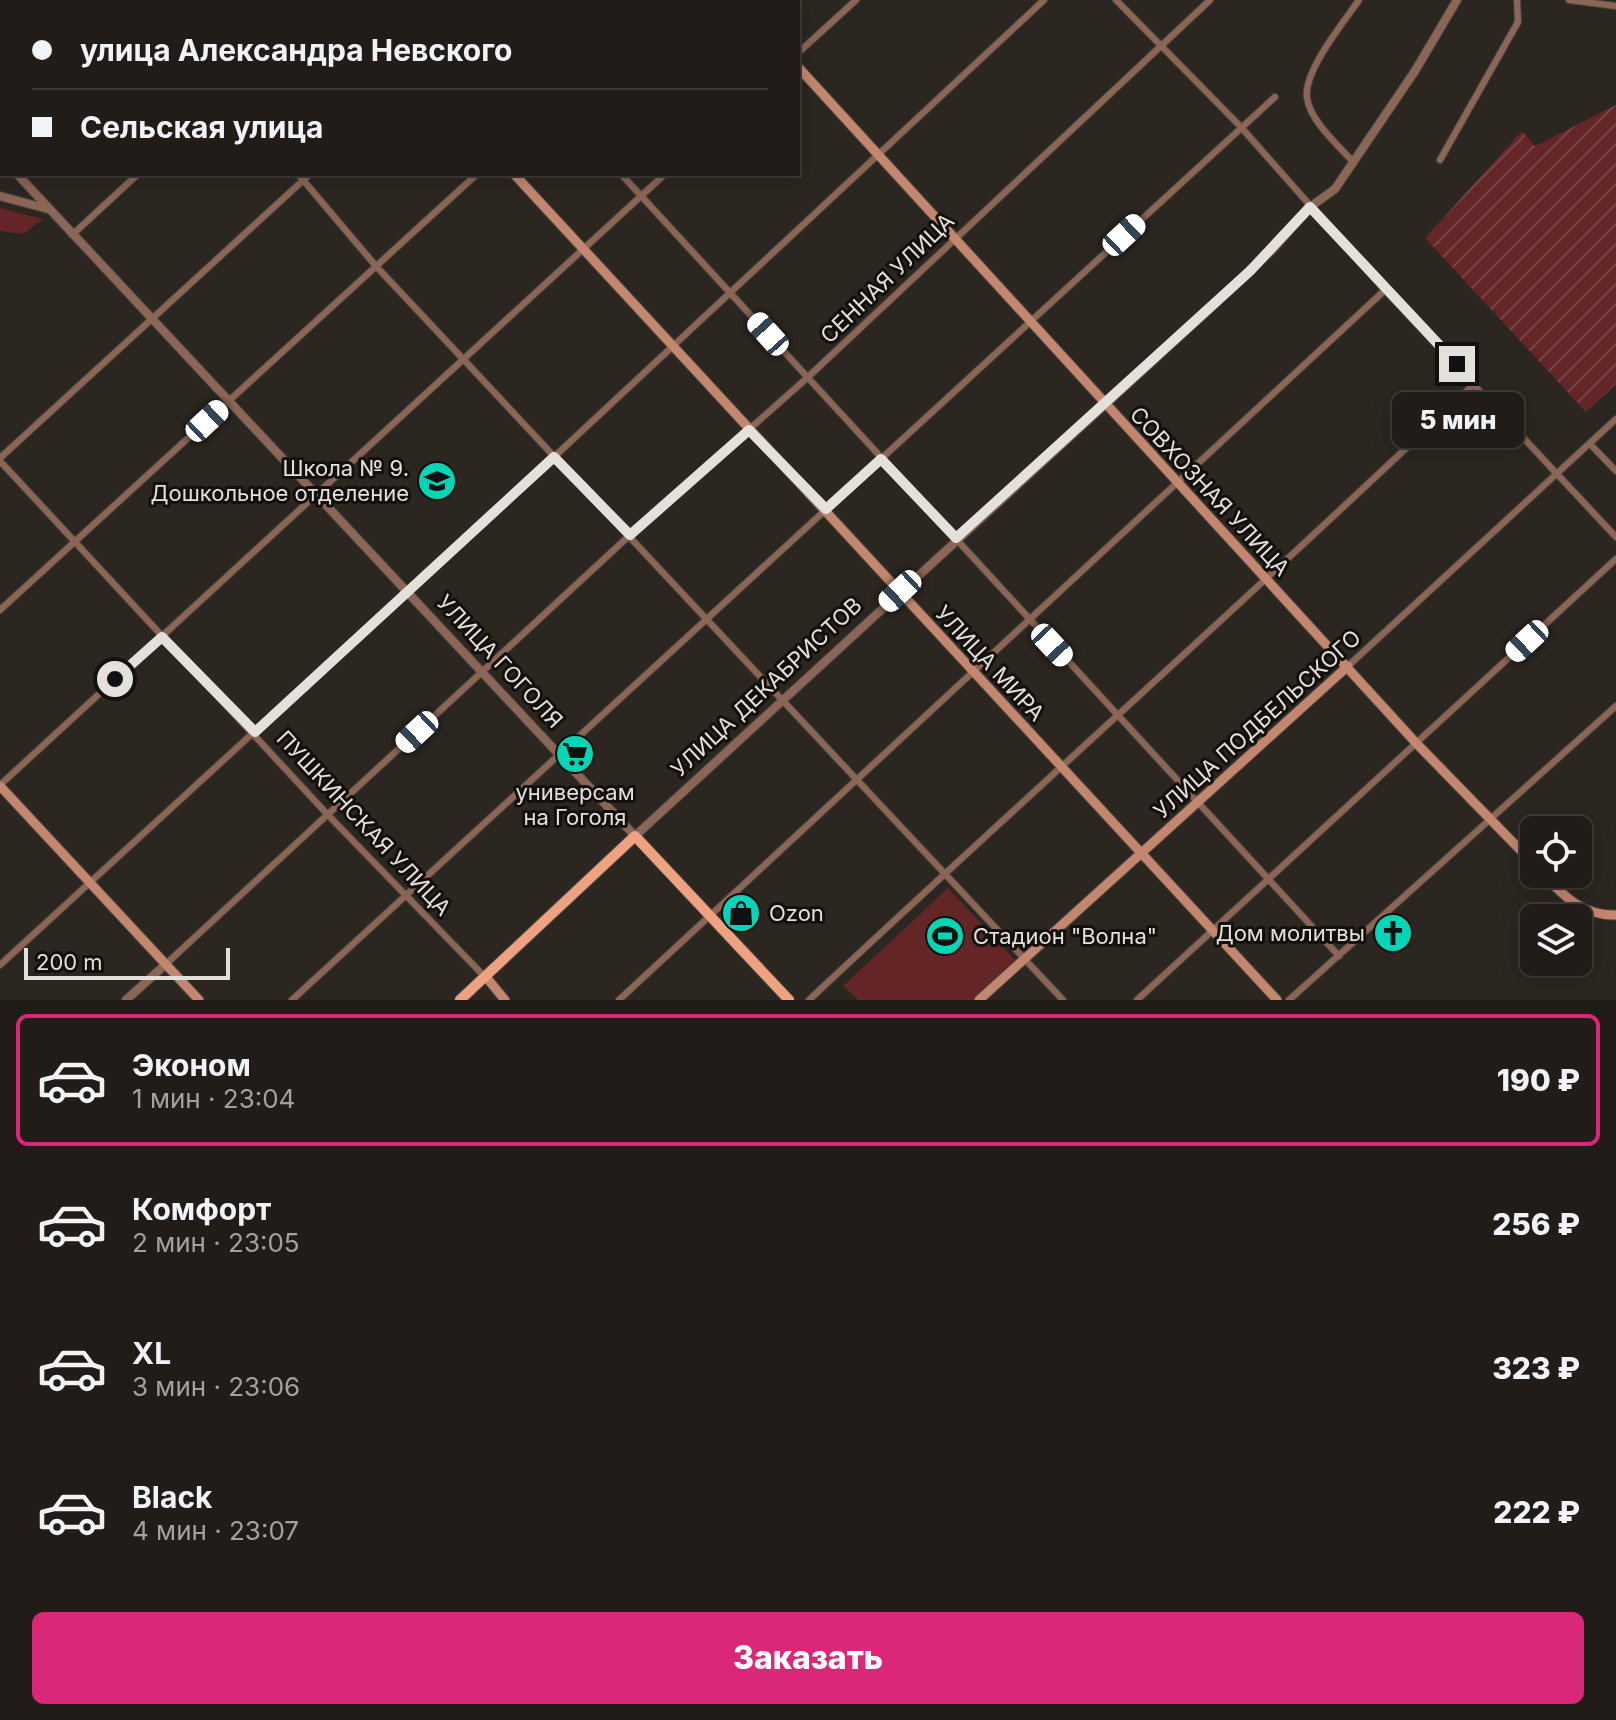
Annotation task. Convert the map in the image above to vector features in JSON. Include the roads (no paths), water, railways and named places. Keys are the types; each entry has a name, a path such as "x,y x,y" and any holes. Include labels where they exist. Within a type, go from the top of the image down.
{"main road":[{"name":"СОВХОЗНАЯ УЛИЦА","path":"800,69 1417,744 1520,849"},
{"name":"УЛИЦА МИРА","path":"516,176 1277,1000"},
{"name":"УЛИЦА ПОДБЕЛЬСКОГО","path":"979,1000 1348,666"},
{"path":"0,785 199,1000"},
{"name":"УЛИЦА ГОГОЛЯ","path":"635,836 789,1000"},
{"name":"УЛИЦА ДЕКАБРИСТОВ","path":"460,1000 635,836"},
{"path":"1556,888 1564,897 1597,916 1616,915"},
{"name":"ПУШКИНСКАЯ УЛИЦА","path":"486,977 505,1000"}],"street":[{"path":"800,51 856,0"},
{"path":"0,965 554,457 729,290 1044,0"},
{"path":"1116,0 1240,126 1385,290 1616,537"},
{"name":"СЕННАЯ УЛИЦА","path":"126,1000 630,535 807,378 1210,0"},
{"path":"1354,163 1311,110 1307,84 1359,0"},
{"name":"УЛИЦА ДЕКАБРИСТОВ","path":"635,836 1272,250 1310,207 1335,189 1457,0"},
{"path":"1440,160 1518,22 1517,0"},
{"path":"1569,0 1616,6"},
{"path":"292,1000 1275,97"},
{"name":"УЛИЦА ГОГОЛЯ","path":"19,176 635,836"},
{"path":"72,235 136,176"},
{"path":"300,176 375,265 1063,1000"},
{"path":"0,460 308,176"},
{"path":"0,610 77,543 475,176"},
{"path":"623,176 1339,956"},
{"path":"0,785 663,176"},
{"path":"0,196 49,209"},
{"path":"619,1000 1385,290"},
{"path":"809,1000 1061,765 1268,580 1475,383"},
{"name":"УЛИЦА ПОДБЕЛЬСКОГО","path":"1348,666 1559,475 1616,419"},
{"path":"1591,445 1616,471"},
{"name":"ПУШКИНСКАЯ УЛИЦА","path":"0,460 162,637 255,732 328,815 486,977"},
{"path":"1137,1000 1616,559"},
{"path":"1289,1000 1616,706"}],"place":[{"name":"Школа № 9. Дошкольное отделение","path":"437,481"},
{"name":"универсам на Гоголя","path":"575,754"},
{"name":"Ozon","path":"741,913"},
{"name":"Дом молитвы","path":"1393,933"},
{"name":"Стадион \"Волна\"","path":"945,936"}]}
